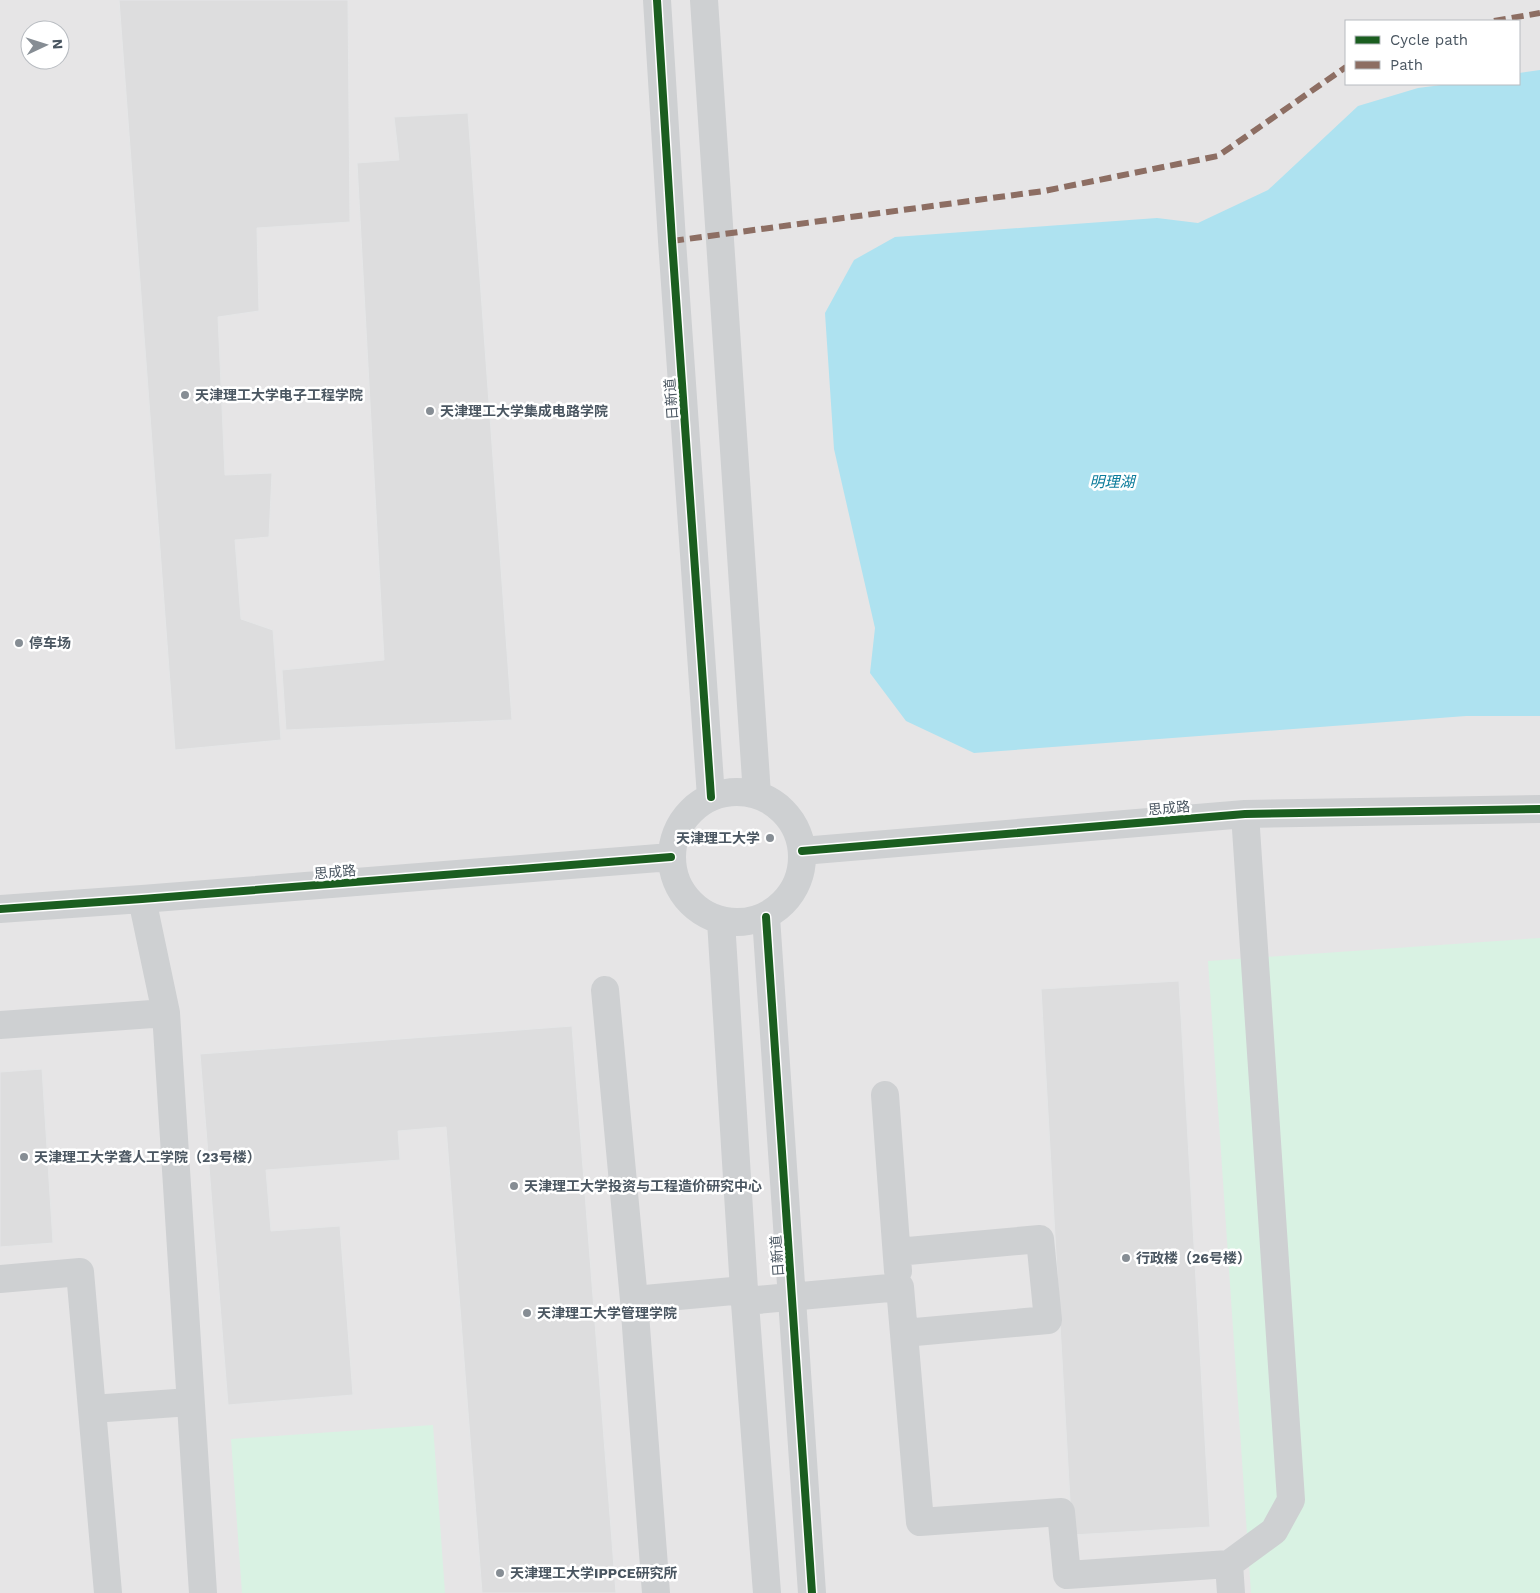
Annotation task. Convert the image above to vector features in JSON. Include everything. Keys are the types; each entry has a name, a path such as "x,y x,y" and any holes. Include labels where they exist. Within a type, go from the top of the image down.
{"street":[{"name":"日新道","path":"657,0 672,241 712,797"},
{"path":"704,0 758,795"},
{"path":"737,791 758,795 776,804 791,819 800,840 802,852 802,862 797,884 784,903 766,917 744,923 721,921 700,912 684,896 675,878 671,857 675,837 684,819 699,804 712,797 737,791"},
{"name":"思成路","path":"802,852 1245,814 1540,809"},
{"path":"885,1095 920,1522 1061,1512 1068,1584 1230,1564 1274,1531 1292,1500 1245,814"},
{"name":"思成路","path":"0,908 142,899 671,857"},
{"path":"142,899 166,1013 202,1593"},
{"name":"日新道","path":"766,917 812,1593"},
{"path":"721,921 745,1295 767,1593"},
{"path":"605,990 634,1300 656,1593"},
{"path":"0,1025 166,1013"},
{"path":"897,1252 1040,1239 1048,1320 904,1333"},
{"path":"0,1279 80,1272 108,1593"},
{"path":"634,1300 745,1295 792,1296 900,1287"},
{"path":"92,1409 190,1402"},
{"path":"1230,1564 1232,1593"}],"shaded area":[{"name":"天津理工大学","path":"0,0 1540,0 1540,1593 0,1593"}],"green space":[{"path":"1540,938 1540,1593 1251,1593 1208,961"},
{"path":"433,1425 445,1593 242,1593 231,1439"}],"water":[{"name":"明理湖","path":"1540,70 1540,716 1466,716 974,753 906,721 870,673 875,628 834,449 825,313 854,260 895,237 1157,218 1198,223 1268,190 1358,106 1418,88 1441,85 1520,85 1520,73"}],"building":[{"name":"天津理工大学电子工程学院","path":"119,0 348,0 350,222 257,228 259,311 218,317 225,475 272,473 269,537 235,540 241,619 273,630 281,740 175,750"},
{"name":"天津理工大学集成电路学院","path":"468,113 512,720 286,730 282,670 384,660 357,163 399,160 394,117"},
{"name":"行政楼（26号楼）","path":"1179,981 1210,1527 1072,1535 1041,989"},
{"name":"天津理工大学管理学院","path":"572,1026 616,1593 482,1593 446,1127 398,1131 400,1160 266,1170 271,1231 340,1226 353,1395 228,1405 200,1054"},
{"name":"天津理工大学聋人工学院（23号楼）","path":"42,1069 53,1243 0,1247 0,1072"}],"marked path":[{"path":"1500,20 1540,13"},
{"path":"672,241 1044,191 1218,156 1345,68"}],"cycle path":[{"path":"657,0 711,797"},
{"path":"802,851 1245,814 1540,809"},
{"path":"0,909 671,857"},
{"path":"766,917 812,1593"}],"place":[{"name":"天津理工大学电子工程学院","path":"185,395"},
{"name":"天津理工大学集成电路学院","path":"430,411"},
{"name":"停车场","path":"19,643"},
{"name":"天津理工大学","path":"770,838"},
{"name":"天津理工大学聋人工学院（23号楼）","path":"24,1157"},
{"name":"天津理工大学投资与工程造价研究中心","path":"514,1186"},
{"name":"行政楼（26号楼）","path":"1126,1258"},
{"name":"天津理工大学管理学院","path":"527,1313"},
{"name":"天津理工大学IPPCE研究所","path":"500,1573"}]}
